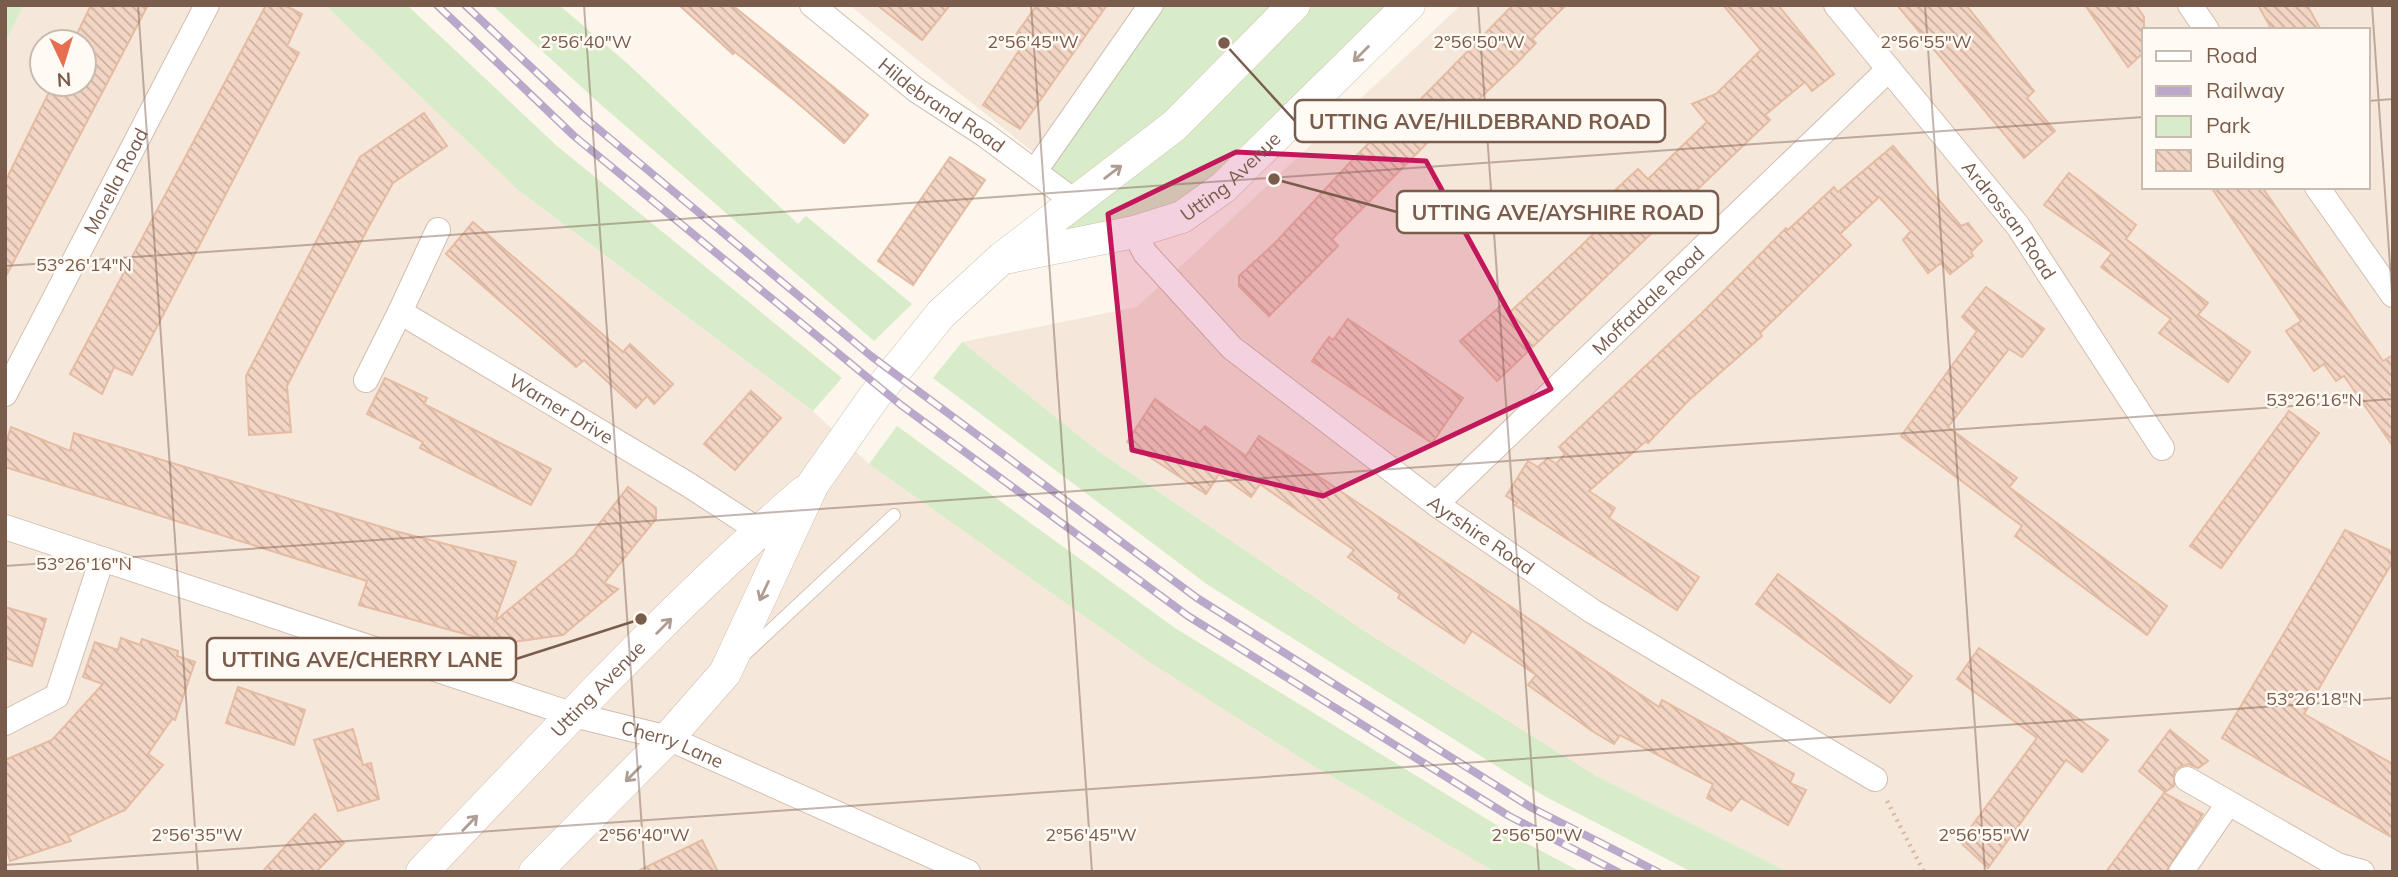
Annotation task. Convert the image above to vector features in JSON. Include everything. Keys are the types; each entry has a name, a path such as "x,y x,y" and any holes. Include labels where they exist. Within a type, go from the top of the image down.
{"street":[{"name":"Morella Road","path":"5,394 207,5"},
{"path":"1035,171 1151,5"},
{"name":"Utting Avenue","path":"422,872 574,715 772,539 874,397 933,324 975,280 1174,126 1294,5"},
{"name":"Utting Avenue","path":"1002,258 1134,232 1182,217 1224,187 1409,5"},
{"name":"Ardrossan Road","path":"1836,5 2018,226 2162,448"},
{"path":"2190,5 2206,28"},
{"name":"Hildebrand Road","path":"825,9 916,90 1035,171 1074,201"},
{"name":"Moffatdale Road","path":"1436,504 1889,69"},
{"path":"2318,189 2393,295"},
{"path":"1074,201 1093,238"},
{"path":"366,380 438,230"},
{"name":"Ayrshire Road","path":"1134,232 1145,253 1232,348 1436,504 1592,611 1875,779"},
{"name":"Warner Drive","path":"400,312 677,478 772,539"},
{"name":"Cherry Lane","path":"5,527 574,715 668,738 968,872"},
{"name":"Utting Avenue","path":"535,872 668,738 725,673 772,539"},
{"path":"5,723 57,696 102,559"},
{"path":"2187,779 2337,865 2361,872"},
{"path":"2181,872 2228,804"}],"lane":[{"path":"725,673 894,515"}],"path":[{"path":"1875,779 1924,872"}],"highlighted area":[{"path":"1236,152 1426,161 1551,389 1323,496 1132,450 1108,214"}],"shaded area":[{"path":"24,5 325,5 518,190 813,411 869,464 1312,765 1495,872 5,872 5,42"},
{"path":"849,5 1147,5 1038,156"},
{"path":"1461,5 2393,5 2393,872 1788,872 1596,776 1372,636 1098,451 962,342 1137,307"}],"green space":[{"path":"5,5 24,5 5,42"},
{"path":"325,5 407,5 557,146 842,378 813,411 518,190"},
{"path":"492,5 559,5 628,64 798,224 806,216 912,304 874,341 599,103"},
{"path":"1151,5 1409,5 1224,187 1002,258 1073,201 1035,171"},
{"path":"962,342 1098,451 1372,636 1596,776 1788,872 1692,872 1546,797 1208,585 933,378"},
{"path":"897,426 1175,628 1526,843 1581,872 1495,872 1312,765 1151,663 869,464"}],"building":[{"path":"91,5 148,5 5,278 5,182 46,98 98,98 98,28 80,28"},
{"path":"266,5 284,5 302,14 287,46 299,53 132,375 114,367 102,394 70,374"},
{"path":"679,5 732,5 868,115 844,143 735,52 733,54"},
{"path":"877,5 950,5 922,40"},
{"path":"1037,5 1107,5 1020,129 983,105 1022,46 1012,40"},
{"path":"1513,5 1566,5 1532,39 1536,43 1515,65 1443,133 1440,130 1332,239 1338,246 1269,316 1239,286 1239,276 1275,243 1405,107 1409,111"},
{"path":"1723,5 1778,5 1834,74 1812,91 1805,82 1765,115 1770,120 1497,381 1460,341 1503,304 1510,312 1583,244 1608,219 1597,207 1638,169 1648,179 1707,122 1692,104 1716,94 1761,50"},
{"path":"1897,5 1966,5 2034,91 2027,98 2055,131 2024,158"},
{"path":"2085,5 2136,5 2144,17 2142,54 2128,67"},
{"path":"2258,5 2307,5 2320,28 2271,28"},
{"path":"424,113 447,146 393,183 368,228 287,386 291,432 249,435 246,376 360,157"},
{"path":"1893,146 1961,226 1968,223 1982,241 1971,252 1973,256 1950,274 1941,263 1928,273 1903,240 1911,231 1879,197 1840,234 1851,245 1760,333 1762,336 1688,401 1648,443 1646,441 1589,491 1615,508 1609,518 1699,577 1677,610 1515,505 1517,503 1506,496 1528,461 1538,467 1548,458 1556,464 1565,454 1559,447 1702,313 1786,228 1788,230 1834,187 1838,192"},
{"path":"950,157 985,180 913,285 878,261"},
{"path":"2069,173 2136,225 2126,239 2208,303 2198,315 2250,352 2228,382 2159,333 2171,319 2101,267 2112,253 2044,205"},
{"path":"2212,189 2263,189 2383,361 2393,355 2393,446 2344,376 2336,381 2324,364 2314,371 2286,331 2301,321"},
{"path":"473,222 623,352 630,344 673,384 654,404 647,396 636,408 584,360 576,367 446,254"},
{"path":"1986,287 2044,329 2022,357 2009,349 1948,427 2017,478 2009,487 2167,606 2147,635 2015,536 2022,526 1901,436 1977,331 1962,317"},
{"path":"1348,319 1463,398 1432,443 1312,361 1329,337 1333,340"},
{"path":"385,378 427,398 424,404 551,469 531,505 420,448 423,442 367,414"},
{"path":"751,391 781,418 735,470 704,444"},
{"path":"1155,399 1200,432 1205,426 1246,456 1259,436 1659,707 1662,700 1794,774 1790,783 1806,790 1788,825 1741,798 1731,811 1707,798 1713,784 1620,735 1614,744 1592,731 1528,685 1536,675 1472,631 1464,643 1398,598 1400,594 1348,557 1354,550 1260,484 1251,497 1219,474 1206,494 1127,442"},
{"path":"2289,411 2319,433 2221,568 2190,546"},
{"path":"11,427 70,451 74,433 395,531 516,562 495,621 574,556 628,487 656,508 656,519 604,583 618,589 563,635 462,649 476,637 359,605 367,581 5,467 5,446"},
{"path":"2345,530 2393,552 2393,561 2304,714 2393,764 2393,838 2222,738"},
{"path":"1778,574 1912,676 1890,703 1756,604"},
{"path":"5,607 46,619 32,666 5,658"},
{"path":"121,638 140,645 142,639 178,651 177,656 195,662 175,720 172,719 148,754 163,765 125,810 68,836 71,841 10,861 5,843 5,760 52,740 103,684 83,677 95,642 118,650"},
{"path":"1979,648 2108,740 2082,772 2066,760 1988,868 1960,842 2037,738 1957,679"},
{"path":"238,687 305,710 294,745 226,723"},
{"path":"353,729 363,765 371,763 379,799 338,811 314,740"},
{"path":"2170,730 2208,761 2198,768 2188,764 2179,767 2174,772 2174,786 2165,792 2139,771"},
{"path":"2164,793 2203,814 2166,872 2106,872"},
{"path":"315,814 344,843 316,872 262,872"},
{"path":"702,840 718,872 636,872"}],"railway":[{"path":"437,5 574,136 901,405 1188,616 1509,816 1618,872"},
{"path":"465,5 584,117 871,356 1197,598 1532,808 1658,872"}],"place":[{"name":"UTTING AVE/HILDEBRAND ROAD","path":"1224,43"},
{"name":"UTTING AVE/AYSHIRE ROAD","path":"1274,179"},
{"name":"UTTING AVE/CHERRY LANE","path":"641,619"}]}
